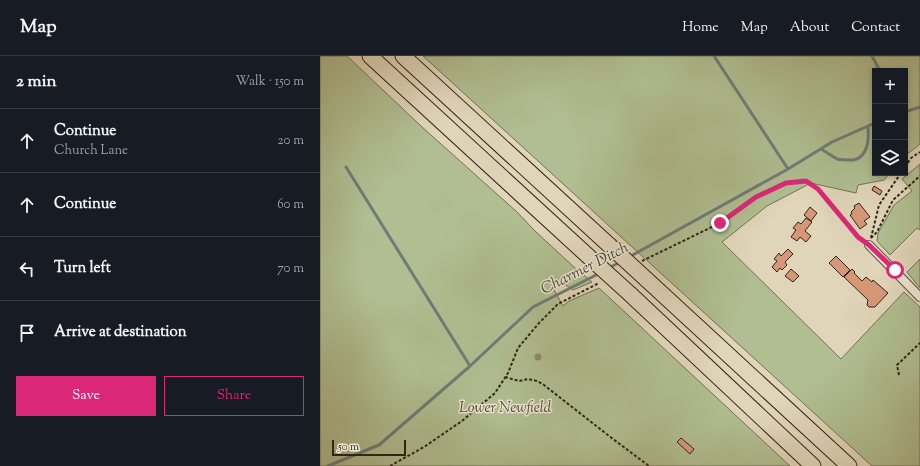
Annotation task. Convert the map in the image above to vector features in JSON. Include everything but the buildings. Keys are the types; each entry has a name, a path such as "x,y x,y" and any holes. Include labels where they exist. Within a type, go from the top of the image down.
{"highway":[{"path":"370,56 630,294 814,466"},
{"path":"403,56 850,466"}],"street":[{"path":"869,245 920,297"}],"path":[{"path":"908,162 911,158 920,152"},
{"path":"899,176 878,205 871,238 877,232 893,200 920,176"},
{"path":"655,254 720,223 756,197 786,183 806,181 818,189 858,237 869,245"},
{"path":"390,466 424,447 462,421 495,393 505,377 518,348 539,323 558,304 595,285"},
{"path":"899,375 897,365 920,343"},
{"path":"505,377 519,381 528,379 544,385 649,466"}],"green space":[{"name":"Lower Newfield","path":"320,56 347,56 422,127 592,282 573,290 557,279 552,286 563,306 569,301 599,288 790,466 320,466"},
{"path":"423,56 920,56 920,144 908,154 908,68 872,68 872,176 887,176 884,180 858,185 856,193 811,183 767,206 722,242 841,359 904,292 920,307 920,466 872,466"},
{"path":"920,164 920,230 917,228 890,255 877,241 878,233 894,205 912,191 902,179 908,176 908,174"},
{"path":"920,259 920,288 907,272"}],"waterway":[{"path":"714,56 788,169"},
{"path":"872,56 878,68"},
{"name":"Charmer Ditch","path":"908,111 920,107"},
{"name":"Charmer Ditch","path":"629,257 788,169 832,142 872,124"},
{"path":"821,149 837,159 853,160 858,158 862,155 867,146 868,126"},
{"path":"346,167 470,366"},
{"name":"Charmer Ditch","path":"608,268 621,262"},
{"name":"Charmer Ditch","path":"328,466 379,445 469,367 533,307 600,273"}],"route":[{"path":"720,223 756,197 786,183 806,181 818,189 858,237 869,245 895,270"}]}
